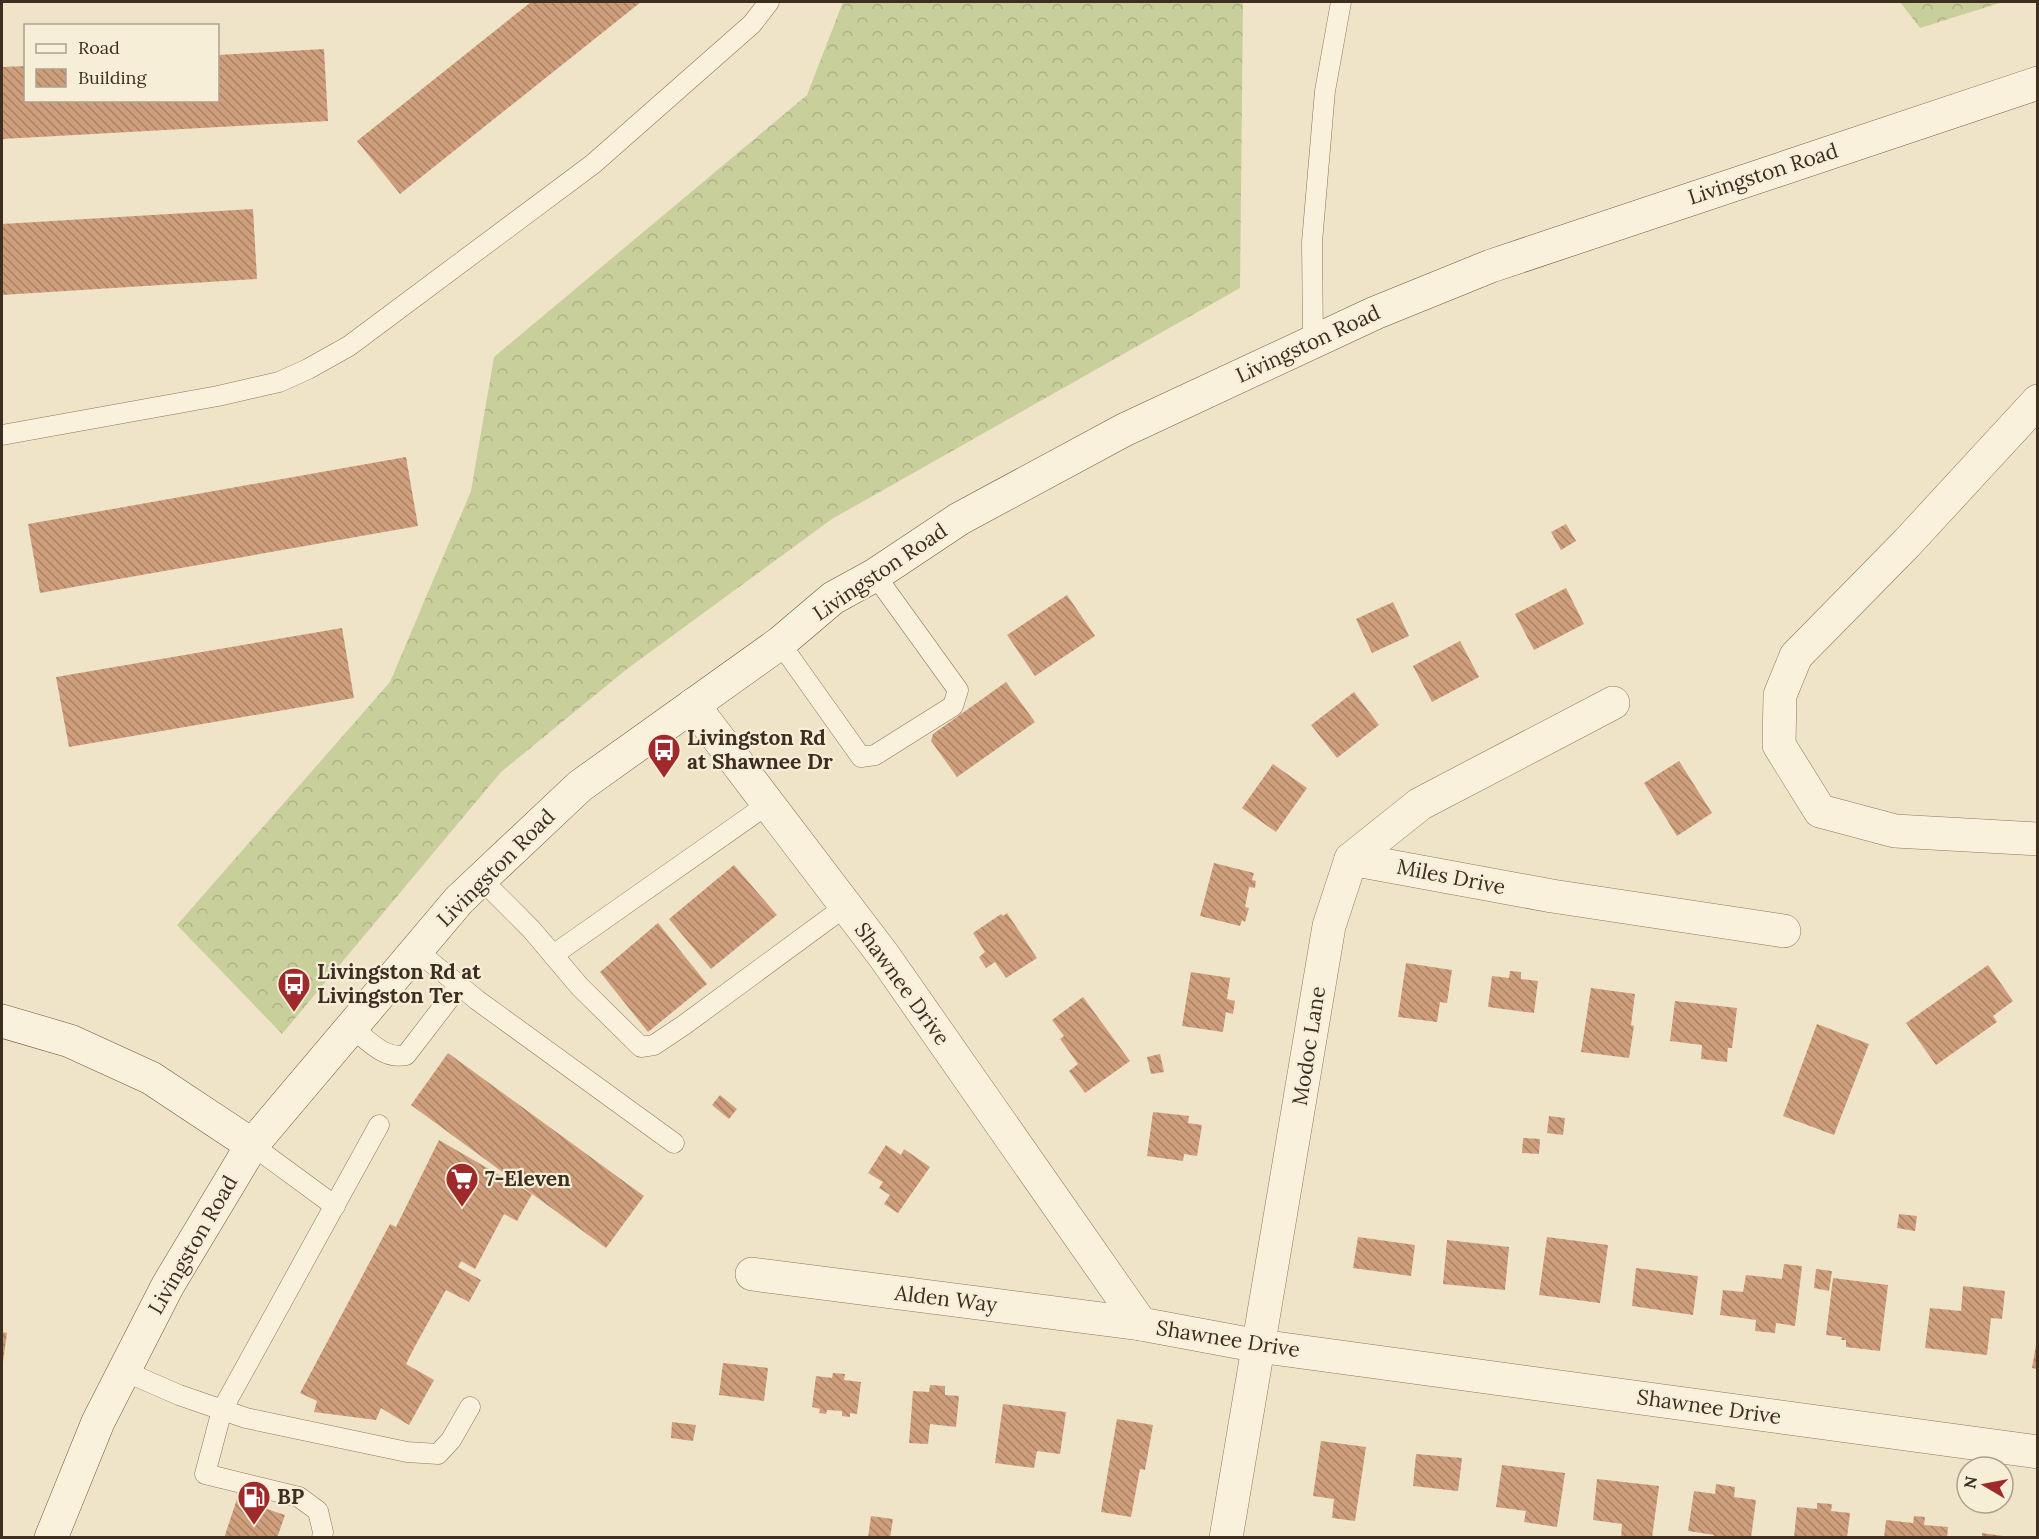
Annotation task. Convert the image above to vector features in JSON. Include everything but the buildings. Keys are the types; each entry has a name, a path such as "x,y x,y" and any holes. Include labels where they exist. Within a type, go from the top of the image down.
{"street":[{"name":"Livingston Road","path":"51,1538 98,1422 124,1371 168,1285 252,1145 459,900 481,879 580,786 780,643 833,598 875,575 958,519 1124,430 1375,313 1491,266 2037,83"},
{"path":"2037,401 1908,543 1796,656 1780,695 1779,745 1820,811 1895,831 2037,839"},
{"path":"1351,858 1420,804 1613,703"},
{"name":"Shawnee Drive","path":"693,705 884,956 1141,1324 1259,1346 2037,1452"},
{"name":"Miles Drive","path":"1351,858 1552,896 1784,931"},
{"name":"Modoc Lane","path":"1226,1538 1329,926 1351,858"},
{"path":"2,1021 70,1041 151,1078 252,1145"},
{"name":"Alden Way","path":"752,1274 1141,1324"}],"lane":[{"path":"2,435 218,396 279,382 349,346 593,164 752,24 769,2"},
{"path":"1313,341 1312,242 1324,103 1341,2"},
{"path":"780,643 861,757 875,755 953,706 958,690 875,575"},
{"path":"553,955 768,804"},
{"path":"481,879 531,929 580,987 641,1047 654,1045 684,1025 846,906"},
{"path":"416,950 459,986 674,1143"},
{"path":"351,1027 380,1051 395,1057 406,1055 459,986"},
{"path":"322,1538 323,1532 318,1511 298,1497 205,1474 222,1410 379,1125"},
{"path":"252,1145 335,1206"},
{"path":"124,1371 179,1395 246,1418 407,1452 438,1454 451,1440 470,1407"}],"green space":[{"path":"843,2 1243,2 1240,288 832,519 627,669 501,772 282,1034 177,925 390,682 471,491 494,357 807,95"},
{"path":"1900,2 2003,2 1920,28"}],"place":[{"name":"Livingston Rd at Shawnee Dr","path":"664,779"},
{"name":"Livingston Rd at Livingston Ter","path":"294,1013"},
{"name":"7-Eleven","path":"462,1208"},
{"name":"BP","path":"254,1526"}]}
